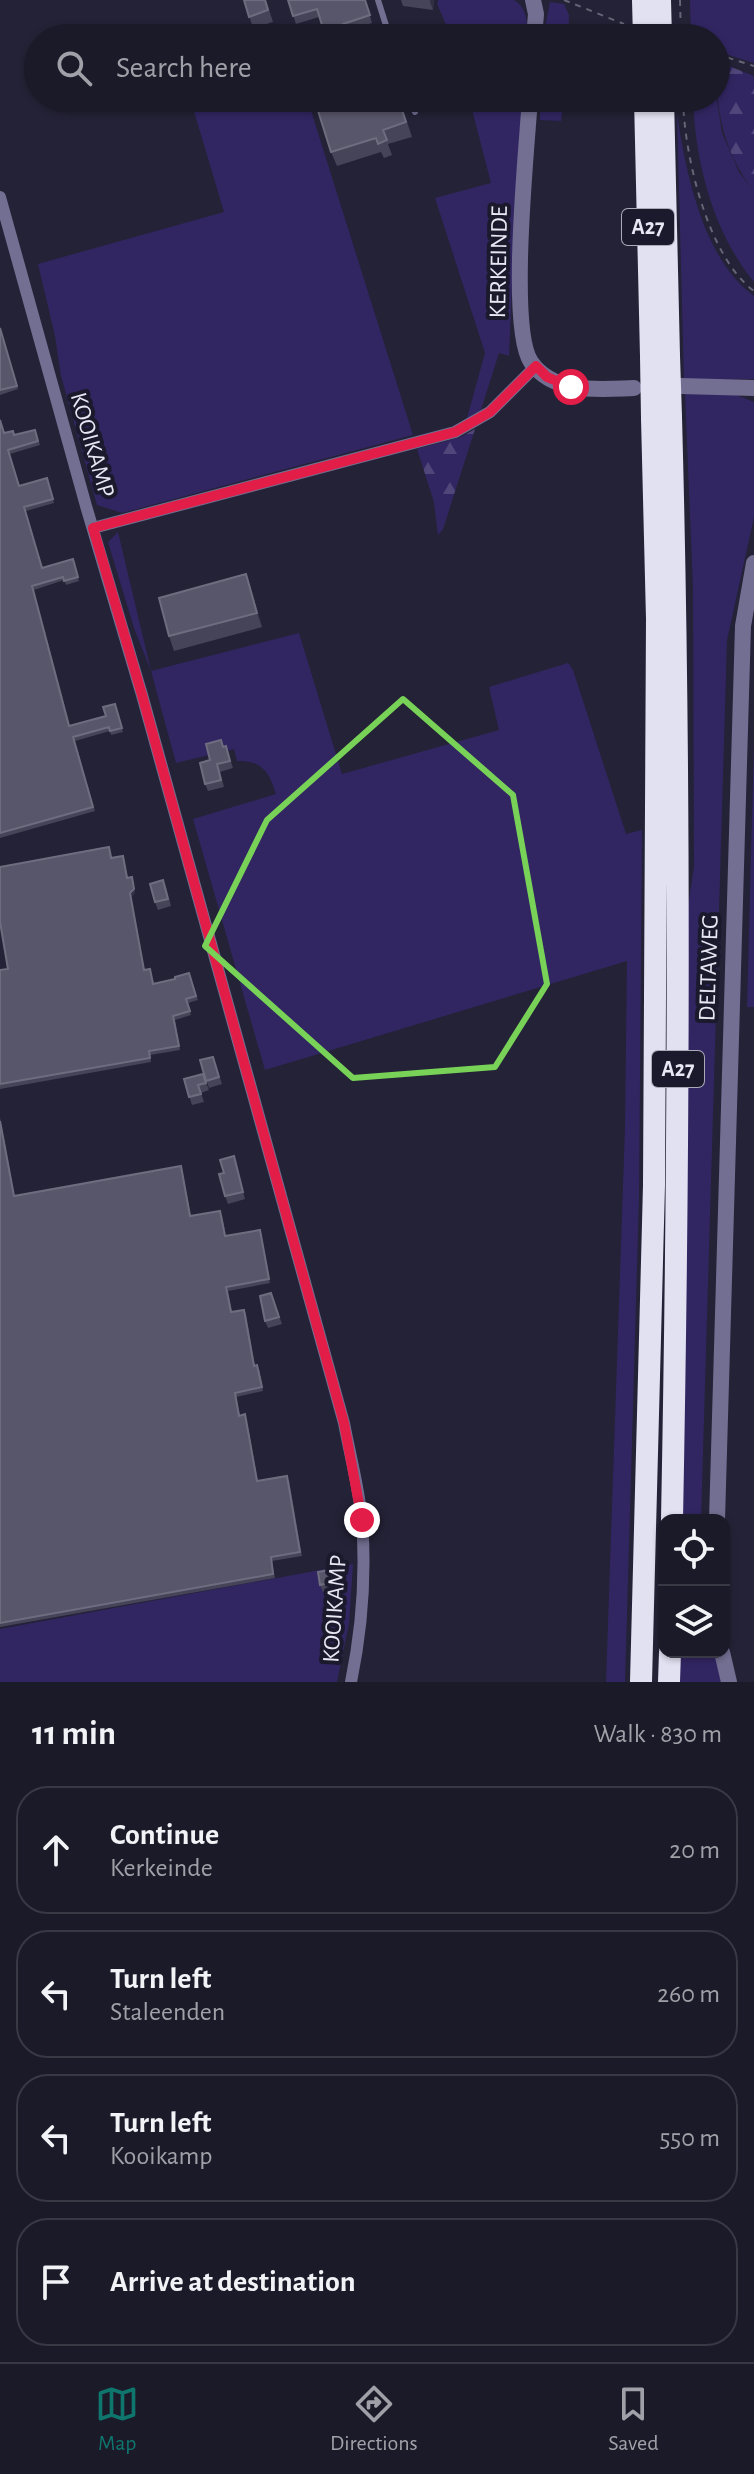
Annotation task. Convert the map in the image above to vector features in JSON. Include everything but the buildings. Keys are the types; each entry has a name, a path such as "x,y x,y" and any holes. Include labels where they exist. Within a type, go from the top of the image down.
{"highway":[{"path":"643,0 644,24"},
{"path":"660,0 661,24"},
{"name":"A27","path":"646,112 677,634 678,1167 672,1514"},
{"name":"A27","path":"660,356 663,112"},
{"name":"A27","path":"641,1682 654,1185 657,619 662,418"},
{"path":"669,1682 670,1658"}],"street":[{"path":"533,0 535,24"},
{"name":"KERKEINDE","path":"529,112 520,305 523,340 531,362 536,366"},
{"name":"KOOIKAMP","path":"0,197 344,1423 362,1520 363,1599 351,1682"},
{"path":"93,528 455,432 490,412 536,366 547,377 571,387 589,390 634,388"},
{"path":"681,386 754,388"},
{"name":"DELTAWEG","path":"717,1514 743,626 754,563"},
{"path":"723,1658 729,1682"}],"lane":[{"path":"378,0 386,24"}],"path":[{"path":"564,0 624,24"},
{"path":"680,0 681,24"},
{"path":"730,58 754,66"},
{"path":"684,112 689,157 708,221 734,271 754,291"}],"highlighted area":[{"path":"403,699 513,795 547,984 495,1067 353,1078 205,946 267,820"}],"green space":[{"path":"438,0 514,0 524,11 527,24 446,24"},
{"path":"690,0 754,0 754,63 730,55 730,24 691,24"},
{"path":"550,2 564,4 569,15 569,24 546,24"},
{"path":"730,67 754,76 754,191 735,161 720,114 730,112"},
{"path":"194,112 311,112 413,435 122,513 97,505 61,376 38,264 224,212"},
{"path":"473,112 522,112 509,356 499,353 480,413 467,418 485,353 435,198 491,183"},
{"path":"540,112 562,112 561,121 540,120"},
{"path":"694,112 719,112 722,133 739,172 754,191 754,282 727,241 717,219 702,171"},
{"path":"677,114 692,188 710,238 736,280 754,296 754,379 684,380"},
{"path":"685,394 734,394 754,402 754,517 727,640 701,1514 677,1514 688,906 694,867 693,587"},
{"path":"475,429 443,529 438,535 434,502 417,449 461,437"},
{"path":"118,532 151,671 134,628 108,542"},
{"path":"299,633 342,774 499,730 489,687 568,663 573,670 626,834 642,830 639,1198 625,1682 606,1682 625,1128 627,961 265,1070 193,819 276,794 263,769 253,763 237,761 234,749 176,763 151,671"},
{"path":"754,743 754,1007 747,1007"},
{"path":"353,1564 349,1623 337,1682 0,1682 0,1629"},
{"path":"675,1658 717,1658 723,1682 674,1682"}],"route":[{"path":"362,1520 344,1423 93,528 455,432 490,412 536,366 547,377 571,387"}]}
